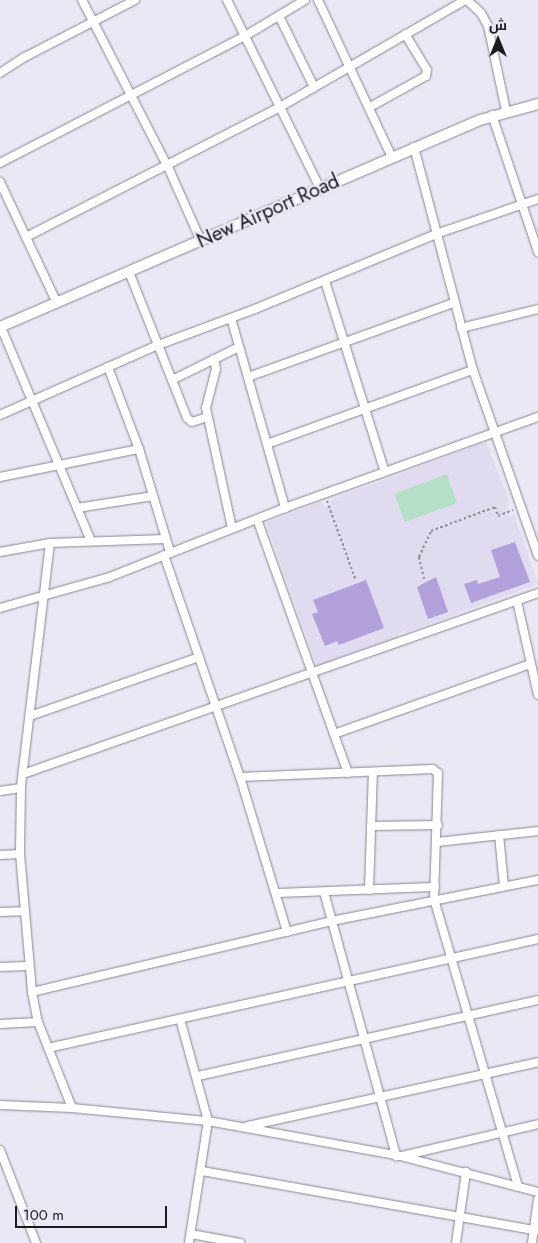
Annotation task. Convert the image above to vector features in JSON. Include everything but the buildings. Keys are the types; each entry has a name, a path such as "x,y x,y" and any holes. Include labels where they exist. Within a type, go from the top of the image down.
{"street":[{"path":"82,0 168,166 201,241"},
{"path":"0,73 25,56 135,0"},
{"path":"227,0 320,188"},
{"path":"318,0 392,157"},
{"path":"26,237 168,166 280,106 466,0 481,13 488,26 506,111"},
{"path":"0,163 245,36 301,1"},
{"path":"279,16 314,86"},
{"path":"370,107 426,76 427,70 406,34"},
{"name":"New Airport Road","path":"0,328 492,115 538,104"},
{"path":"492,115 524,203 538,252"},
{"path":"414,148 473,370 520,508 534,536 538,556"},
{"path":"0,182 57,303"},
{"path":"0,415 158,345 231,318 436,234 538,199"},
{"path":"128,272 189,421 207,417"},
{"path":"325,280 385,472"},
{"path":"248,377 454,303"},
{"path":"461,328 538,310"},
{"path":"231,318 285,508"},
{"path":"0,328 91,541"},
{"path":"172,380 239,347"},
{"path":"214,359 216,369 206,401 207,417 232,528"},
{"path":"108,367 139,449 166,539 167,554 198,657 240,778 287,932"},
{"path":"267,444 473,370"},
{"path":"0,608 107,578 285,508 538,417"},
{"path":"0,477 139,449"},
{"path":"77,508 153,496"},
{"path":"256,519 348,773"},
{"path":"0,552 50,543 166,539"},
{"path":"50,543 21,788 20,854 27,966 38,1022 72,1108"},
{"path":"23,774 538,593"},
{"path":"517,601 538,695"},
{"path":"30,716 198,657"},
{"path":"334,734 531,664"},
{"path":"240,778 436,770 438,825 434,899 518,1187"},
{"path":"369,890 373,772"},
{"path":"0,791 21,788"},
{"path":"372,826 438,825"},
{"path":"437,842 538,831"},
{"path":"499,835 504,886"},
{"path":"0,855 20,854"},
{"path":"32,992 332,921 434,899 538,880"},
{"path":"276,893 435,887"},
{"path":"324,892 398,1156"},
{"path":"0,912 23,911"},
{"path":"48,1048 538,939"},
{"path":"0,968 27,966"},
{"path":"198,1076 538,1000"},
{"path":"180,1018 198,1076 208,1121 202,1171 189,1243"},
{"path":"0,1024 38,1022"},
{"path":"244,1128 538,1062"},
{"path":"0,1105 72,1108 208,1121 398,1156 538,1192"},
{"path":"398,1156 538,1124"},
{"path":"0,1150 36,1243"},
{"path":"202,1171 536,1230"},
{"path":"456,1243 466,1172"},
{"path":"532,1243 536,1230 538,1199"},
{"path":"191,1234 240,1243"}],"path":[{"path":"324,494 356,581"},
{"path":"424,579 419,553 431,530 495,507 498,516 520,508"}],"shaded area":[{"path":"486,442 510,503 506,508 509,516 514,514 538,584 407,632 403,630 397,637 317,666 266,523 320,502 325,506 331,505 330,500"}],"green space":[{"path":"447,474 457,503 405,522 394,494"}]}
